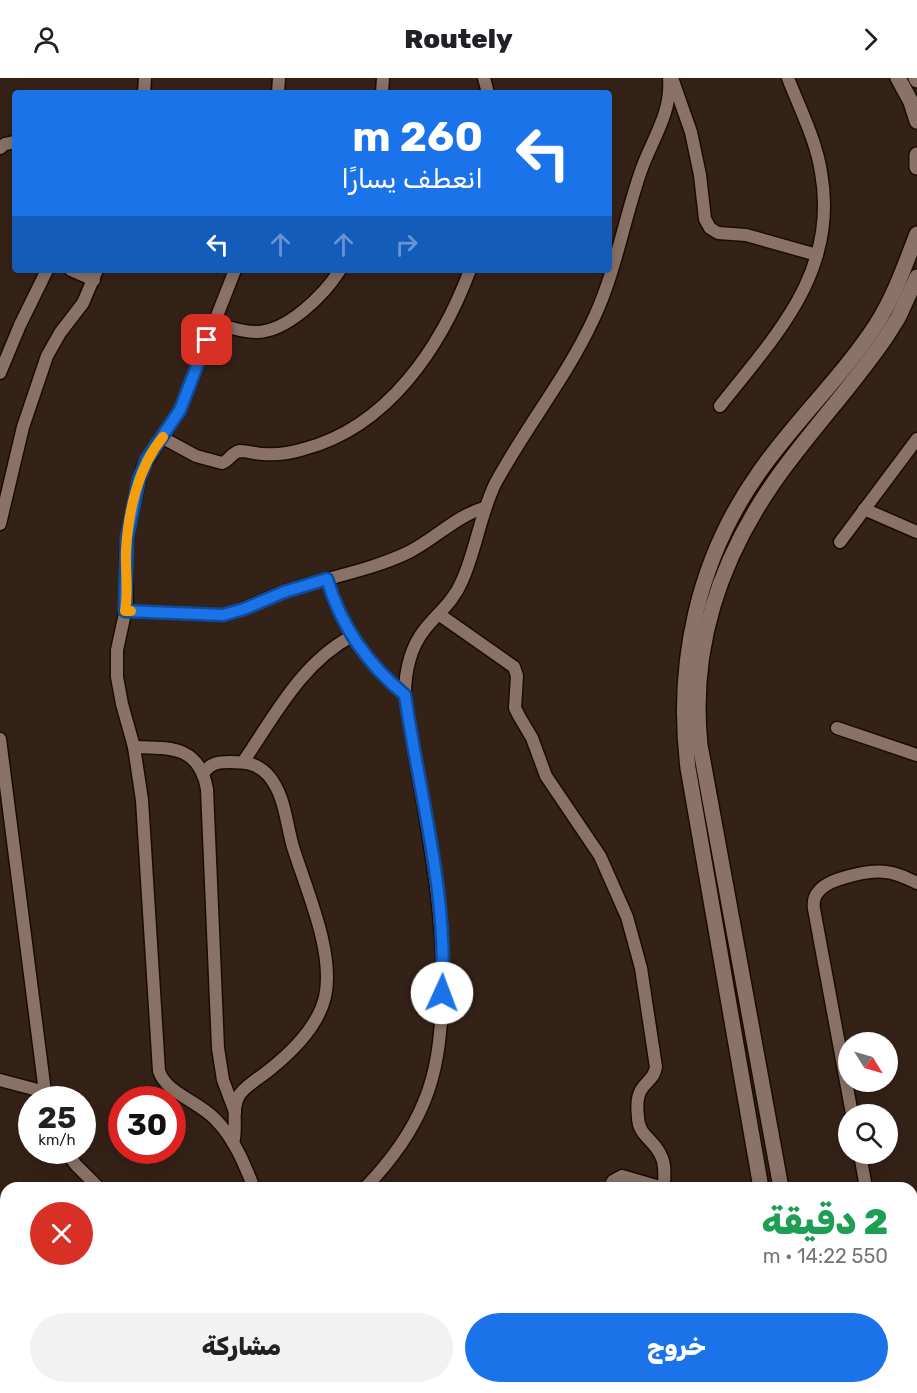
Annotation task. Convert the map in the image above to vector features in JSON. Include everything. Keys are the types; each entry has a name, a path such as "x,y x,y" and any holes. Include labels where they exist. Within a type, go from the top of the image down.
{"street":[{"path":"670,78 691,132 700,175 705,219 710,228 718,233 747,235 817,255"},
{"path":"612,264 643,166 663,122 670,78"},
{"path":"720,406 792,312 807,284 817,255 824,207 821,171 814,145 788,78"},
{"path":"898,78 911,102 917,122"},
{"path":"917,155 917,167"},
{"path":"760,1182 687,759 684,700 689,643 705,576 735,511 771,457 877,323 895,289 917,234"},
{"path":"0,373 46,273"},
{"path":"234,273 180,410 147,459 139,479 127,538 125,611 117,650 117,677 134,747 142,800 159,1071 168,1086 206,1110 224,1129 251,1182"},
{"path":"214,322 248,332 273,329 307,308 337,273"},
{"path":"163,438 196,456 222,463 239,451 264,454 287,453 304,449 353,429 389,401 421,362 448,318 469,273"},
{"path":"370,1182 405,1138 424,1102 435,1069 440,1033 444,961 437,884 405,695 406,671 413,649 425,629 440,615 463,581 484,508 502,470 580,346 597,311 609,273"},
{"path":"0,524 23,427 47,356 60,333 83,303 95,275"},
{"path":"780,1182 700,745 698,692 702,650 718,590 744,531 776,480 886,337 898,318 917,277"},
{"path":"840,542 917,439"},
{"path":"125,611 223,615 244,609 284,592 406,554 439,535 460,518 484,508"},
{"path":"864,509 917,532"},
{"path":"327,579 337,609 352,636 381,674 405,695"},
{"path":"440,615 514,667 517,676 515,708 532,738 546,776 592,842 619,897 634,938 641,968 656,1067 652,1078 638,1095 638,1119 643,1135 657,1148 662,1157 663,1182"},
{"path":"243,762 311,666 330,649 352,636"},
{"path":"837,728 917,754"},
{"path":"0,740 3,783 44,1086"},
{"path":"134,747 177,749 190,757 203,774 207,789 218,1048 223,1080 235,1112"},
{"path":"203,774 209,766 216,763 243,762 257,766 267,774 280,796 326,964 327,985 323,1005 308,1031 279,1061 243,1090 237,1101 233,1143"},
{"path":"850,1104 813,909 814,900 823,887 860,873 885,872 917,883"},
{"path":"0,1080 18,1086"},
{"path":"78,1164 94,1182"},
{"path":"862,1164 865,1182"},
{"path":"612,1182 622,1176 642,1182"}],"slow traffic":[{"path":"131,611 125,611 128,587 126,552 129,527 142,469 163,437"}],"route":[{"path":"207,340 180,410 142,469 127,538 128,587 125,611 223,615 327,579 337,609 361,650 381,674 405,695 437,884 443,950 442,993"}]}
